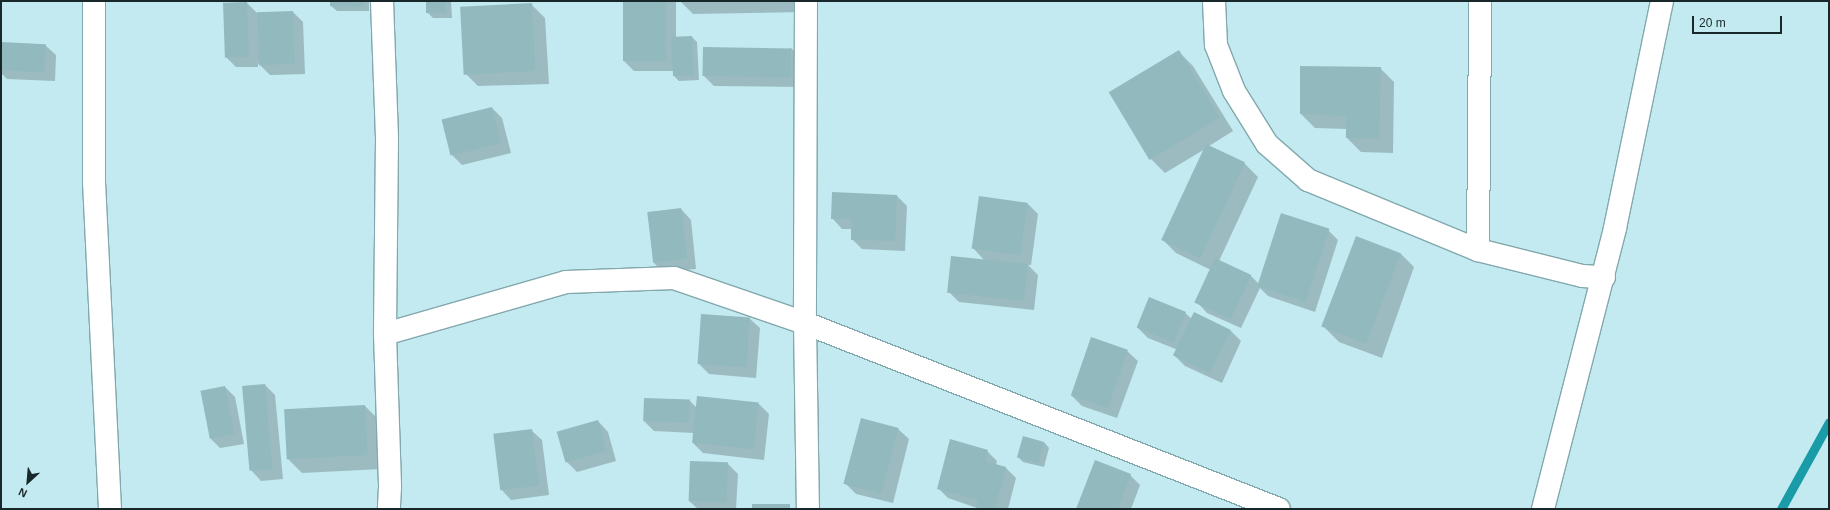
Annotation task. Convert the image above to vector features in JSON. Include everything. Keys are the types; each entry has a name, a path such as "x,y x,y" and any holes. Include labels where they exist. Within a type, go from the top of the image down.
{"street":[{"path":"94,1 94,182 110,509"},
{"path":"382,1 387,139 385,334 389,509"},
{"path":"806,1 805,323 808,509"},
{"path":"1214,1 1216,45 1234,91 1267,144 1308,180 1478,250 1582,276 1604,277"},
{"path":"1478,250 1480,1"},
{"path":"1543,509 1604,277 1662,1"},
{"path":"385,334 566,282 674,278 805,323 1279,509"}],"building":[{"path":"330,1 364,1 364,7 330,6"},
{"path":"426,1 446,1 446,13 426,13"},
{"path":"623,1 666,1 666,61 623,61"},
{"path":"247,2 249,57 225,58 223,3"},
{"path":"532,3 536,71 464,75 460,7"},
{"path":"293,11 295,64 259,65 257,12"},
{"path":"692,36 694,75 673,76 671,37"},
{"path":"1,42 46,44 44,72 1,70"},
{"path":"703,47 791,49 790,78 702,76"},
{"path":"1179,50 1220,118 1149,160 1109,92"},
{"path":"1300,66 1381,67 1379,139 1346,138 1346,116 1300,114"},
{"path":"492,107 501,143 450,155 442,120"},
{"path":"1206,144 1245,162 1200,258 1161,240"},
{"path":"832,192 897,195 895,241 851,240 851,219 831,219"},
{"path":"979,196 1028,203 1020,255 972,248"},
{"path":"681,208 687,259 653,263 647,212"},
{"path":"1281,213 1330,229 1306,302 1257,286"},
{"path":"1356,236 1401,253 1366,344 1321,327"},
{"path":"951,256 1028,264 1024,301 947,293"},
{"path":"1215,258 1251,275 1231,319 1194,302"},
{"path":"1149,297 1186,312 1174,343 1137,328"},
{"path":"1194,312 1231,330 1210,373 1173,355"},
{"path":"701,314 750,317 746,367 698,364"},
{"path":"1091,337 1128,350 1108,408 1071,396"},
{"path":"265,384 272,469 249,471 242,386"},
{"path":"225,386 234,434 210,439 200,391"},
{"path":"697,396 759,402 754,449 692,443"},
{"path":"644,398 690,400 689,423 643,421"},
{"path":"365,405 368,455 287,459 284,409"},
{"path":"861,418 899,428 881,494 843,484"},
{"path":"598,420 607,451 565,463 557,432"},
{"path":"532,429 539,486 500,490 493,434"},
{"path":"1023,436 1044,442 1038,463 1017,457"},
{"path":"950,439 988,450 985,461 1006,467 995,509 976,507 978,500 937,489"},
{"path":"1095,460 1131,474 1118,509 1076,509"},
{"path":"690,461 728,462 727,502 689,501"},
{"path":"752,504 790,504 790,509 752,509"}],"waterway":[{"path":"1781,509 1829,422"}]}
